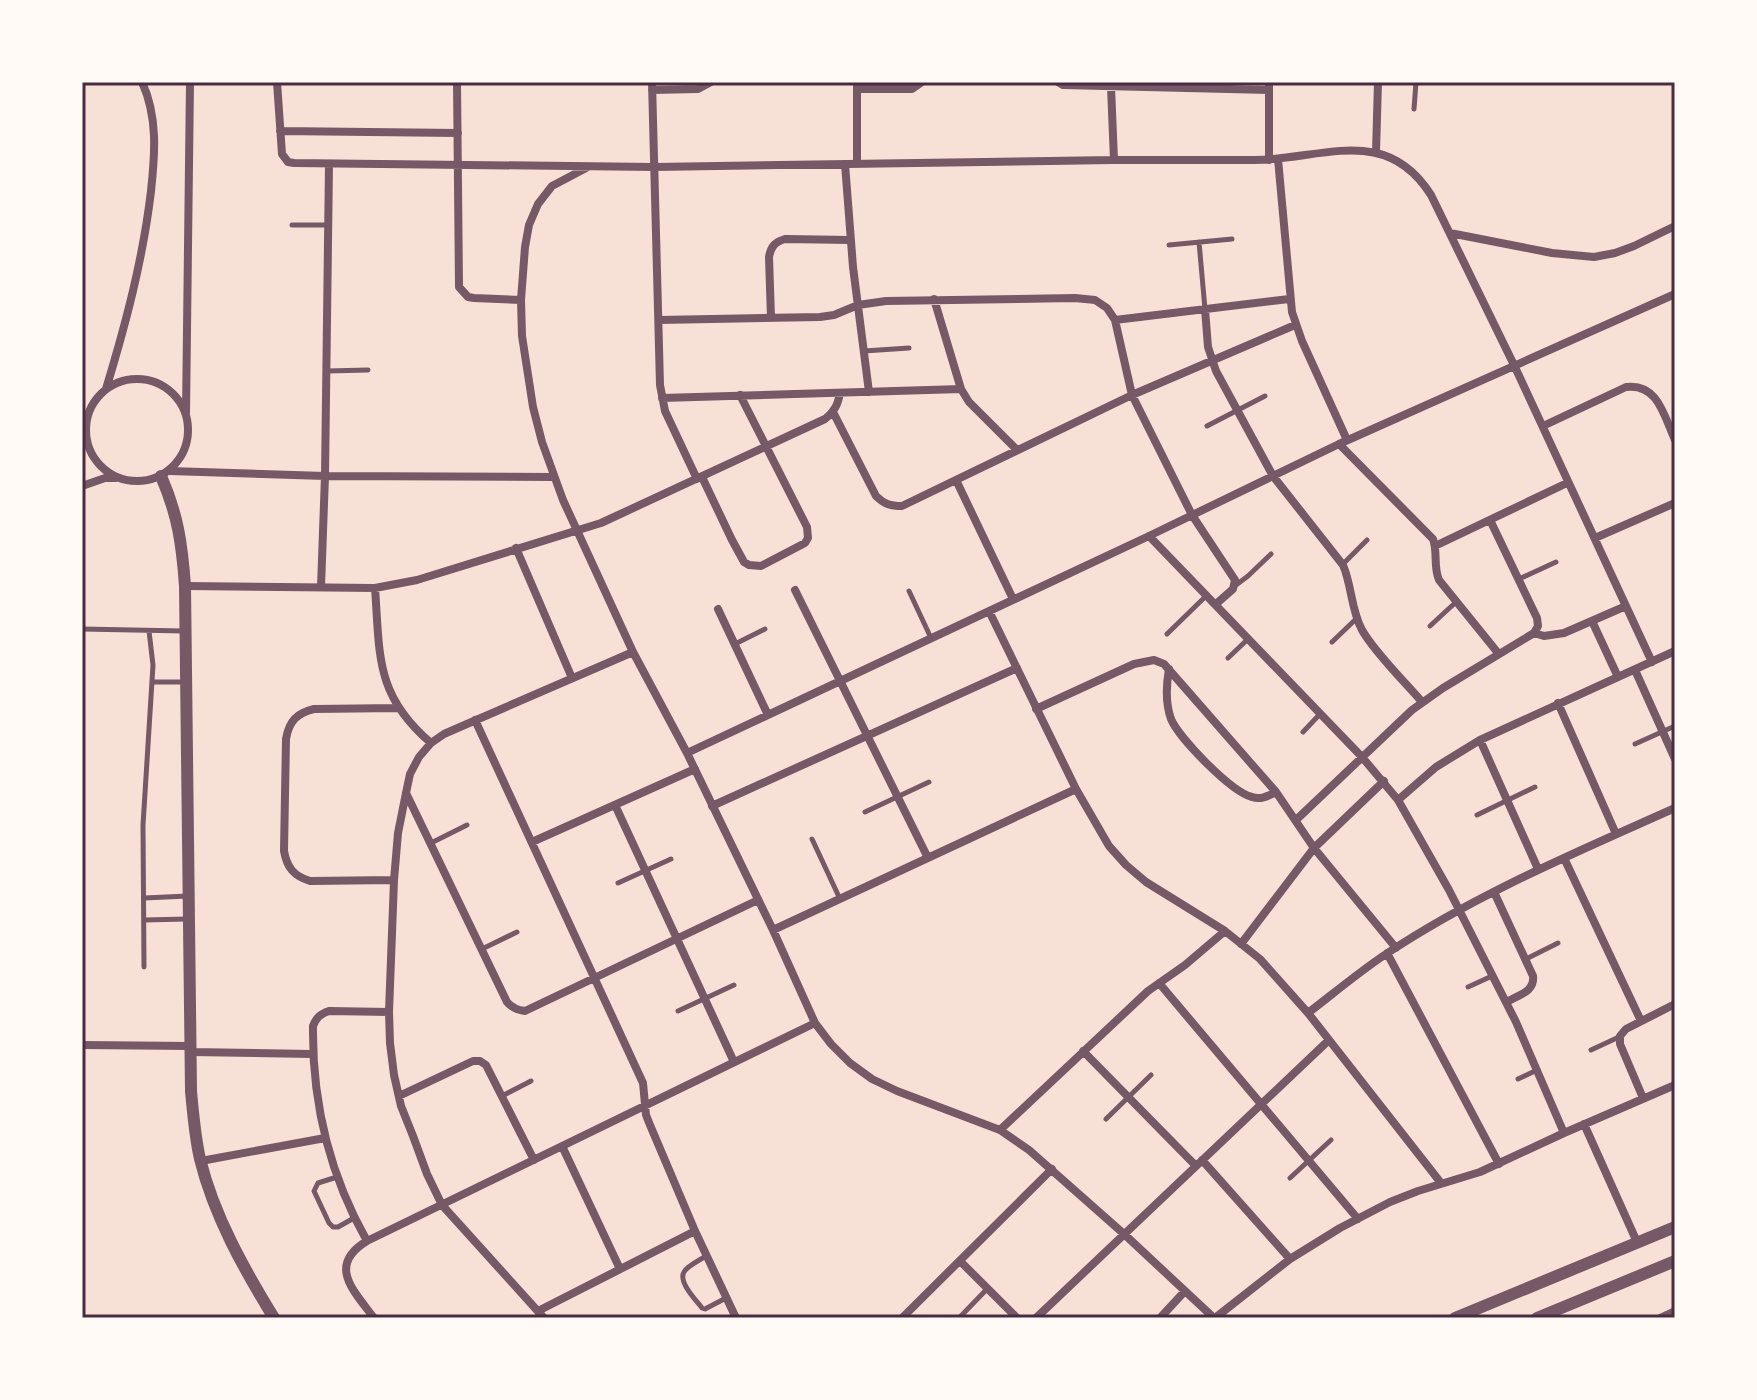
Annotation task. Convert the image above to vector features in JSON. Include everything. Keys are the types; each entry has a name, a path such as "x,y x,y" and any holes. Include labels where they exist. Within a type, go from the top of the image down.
{"street":[{"path":"106,389 137,278 148,222 154,166 154,123 142,82"},
{"path":"166,473 184,452 189,433 186,413 190,82"},
{"path":"277,82 282,154 284,159 294,163 655,167 1274,160 1361,149 1376,152 1402,164 1424,184 1514,365 1652,662"},
{"path":"457,82 459,287 468,297 521,300"},
{"path":"711,82 698,89 652,86 662,398 665,411 744,562 755,567 805,543 808,533 740,395"},
{"path":"857,164 857,86 912,89 922,82"},
{"path":"1058,82 1063,85 1269,86 1289,299 1295,325 1343,442 1433,539 1436,553 1434,566 1439,580 1498,653"},
{"path":"1376,152 1378,82"},
{"path":"1106,85 1114,160"},
{"path":"280,131 458,133"},
{"path":"321,587 329,164"},
{"path":"845,164 869,392"},
{"path":"589,166 552,186 538,204 529,225 521,300 526,372 533,407 554,477 633,652 695,769 815,1023 850,1063 872,1079 897,1091 1000,1130 1029,1150 1214,1318 1290,1259 1390,1202 1480,1172 1675,1085"},
{"path":"1450,233 1552,253 1594,257 1634,246 1675,226"},
{"path":"771,318 769,257 771,248 777,242 785,239 851,240"},
{"path":"687,753 1343,442 1674,296"},
{"path":"934,299 961,389 969,402 1017,450"},
{"path":"1115,320 1289,299"},
{"path":"659,320 820,317 858,305 886,301 1095,300 1107,308 1115,320 1132,395 1192,515 1233,576 1235,585 1216,604"},
{"path":"1205,309 1211,360 1237,411 1273,476 1343,565 1357,618 1369,641 1422,702"},
{"path":"833,412 876,496 883,503 902,506 1132,395 1295,325"},
{"path":"82,423 106,389 128,380 152,381 173,393 186,413"},
{"path":"1543,426 1626,387 1637,386 1647,389 1655,397 1675,440"},
{"path":"662,398 961,389"},
{"path":"185,586 375,588 417,580 601,523 825,419 833,412 840,393"},
{"path":"88,413 87,440 91,452 108,472 120,478"},
{"path":"166,473 178,523 185,586 190,1049 194,1126 213,1200 246,1271 274,1318"},
{"path":"82,486 105,478 148,480 166,473 554,477"},
{"path":"956,480 1013,599"},
{"path":"1435,546 1567,483"},
{"path":"1595,538 1675,503"},
{"path":"1296,820 1422,702 1534,633 1538,626 1537,618 1490,520"},
{"path":"1149,536 1362,757 1398,800 1507,1002 1564,1133"},
{"path":"516,548 572,678"},
{"path":"375,588 380,659 387,685 398,708 431,743"},
{"path":"795,590 928,858"},
{"path":"1534,633 1554,636 1626,606"},
{"path":"718,609 767,713"},
{"path":"989,611 1076,789 1102,835 1126,865 1146,882 1225,931 1260,959 1308,1013 1441,1183"},
{"path":"1592,621 1618,677"},
{"path":"1398,800 1436,767 1480,740 1675,651"},
{"path":"633,652 444,734 419,757 410,774 398,833 390,1043 399,1096 427,1174 442,1205 541,1315 620,1269 695,1231"},
{"path":"1036,709 1134,664 1154,660 1164,664 1276,792 1314,848 1396,948"},
{"path":"712,806 1017,668"},
{"path":"1169,669 1166,702 1175,729 1226,782 1241,793 1258,798 1276,792"},
{"path":"1635,670 1675,759"},
{"path":"1558,703 1616,834"},
{"path":"394,880 310,881 291,871 284,851 286,739 294,718 303,712 314,709 398,708"},
{"path":"475,720 643,1083 650,1125 736,1318"},
{"path":"1480,740 1538,869"},
{"path":"532,842 695,769"},
{"path":"1241,944 1314,848 1384,781"},
{"path":"773,930 1076,789"},
{"path":"406,793 507,1002 518,1010 525,1011 758,900"},
{"path":"615,805 734,1062"},
{"path":"1308,1013 1387,953 1460,910 1538,869 1675,808"},
{"path":"1564,858 1641,1021"},
{"path":"1494,892 1534,983 1531,989 1507,1002"},
{"path":"1000,1130 1159,983 1225,931"},
{"path":"1387,953 1499,1164"},
{"path":"1159,983 1358,1219"},
{"path":"1643,1098 1620,1044 1620,1036 1626,1029 1675,1004"},
{"path":"367,1241 337,1177 325,1138 312,1054 313,1026 316,1019 329,1011 389,1012"},
{"path":"374,1318 355,1292 346,1269 347,1258 354,1248 815,1023"},
{"path":"1036,1318 1329,1040"},
{"path":"82,1045 312,1054"},
{"path":"1083,1051 1128,1098 1199,1163 1290,1259"},
{"path":"399,1096 473,1061 480,1061 486,1065 534,1160"},
{"path":"1584,1124 1637,1242"},
{"path":"201,1161 325,1138"},
{"path":"562,1146 620,1269"},
{"path":"902,1318 1052,1169"},
{"path":"1455,1318 1675,1227"},
{"path":"960,1261 1017,1318"},
{"path":"1537,1318 1675,1261"},
{"path":"1160,1318 1185,1291"},
{"path":"1660,1318 1675,1311"}],"lane":[{"path":"1414,109 1416,82"},
{"path":"292,225 329,225"},
{"path":"1169,245 1232,239"},
{"path":"1199,242 1205,309"},
{"path":"864,351 909,348"},
{"path":"327,371 368,370"},
{"path":"1207,426 1265,396"},
{"path":"1343,565 1367,540"},
{"path":"1235,585 1271,554"},
{"path":"1519,579 1556,562"},
{"path":"909,591 931,638"},
{"path":"1167,634 1207,595"},
{"path":"1430,626 1457,602"},
{"path":"1332,642 1357,618"},
{"path":"82,629 185,631"},
{"path":"735,644 765,629"},
{"path":"144,967 143,825 153,665 149,631"},
{"path":"1228,658 1248,638"},
{"path":"152,682 186,682"},
{"path":"1303,732 1321,714"},
{"path":"1635,744 1675,726"},
{"path":"865,812 929,782"},
{"path":"1477,815 1535,787"},
{"path":"430,843 467,825"},
{"path":"812,839 840,899"},
{"path":"618,883 671,859"},
{"path":"144,898 189,896"},
{"path":"144,920 189,919"},
{"path":"481,950 517,932"},
{"path":"1525,959 1558,943"},
{"path":"1468,987 1493,975"},
{"path":"678,1011 734,985"},
{"path":"1591,1050 1620,1036"},
{"path":"1518,1079 1538,1070"},
{"path":"1106,1119 1151,1075"},
{"path":"502,1096 531,1081"},
{"path":"1290,1178 1331,1140"},
{"path":"337,1177 318,1183 314,1191 333,1227 354,1218"},
{"path":"706,1256 684,1271 684,1283 702,1308 726,1298"},
{"path":"959,1318 988,1289"}]}
